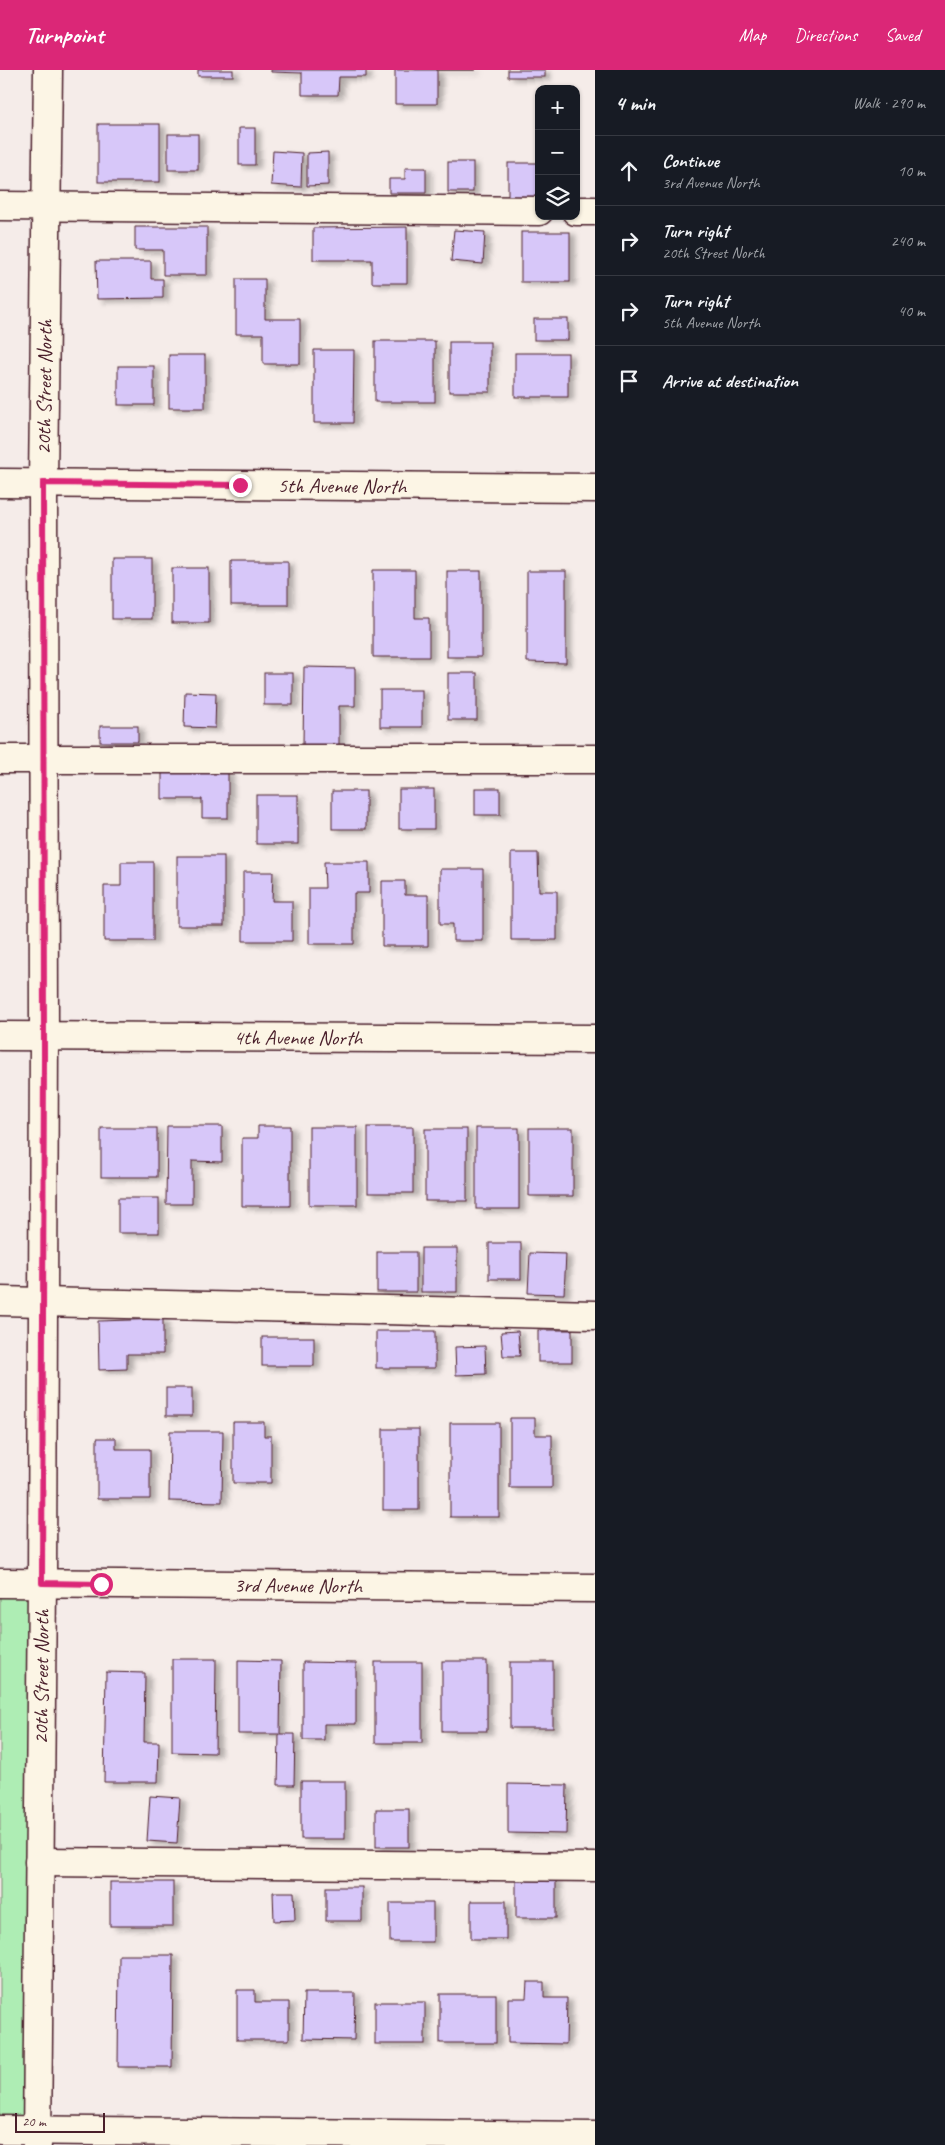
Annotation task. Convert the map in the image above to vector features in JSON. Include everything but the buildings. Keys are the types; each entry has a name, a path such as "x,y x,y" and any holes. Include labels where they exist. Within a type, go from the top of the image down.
{"street":[{"name":"20th Street North","path":"37,2137 44,1036 43,483 48,70"},
{"path":"0,206 535,211"},
{"path":"580,211 595,211"},
{"name":"5th Avenue North","path":"0,483 595,488"},
{"path":"0,759 595,760"},
{"name":"4th Avenue North","path":"0,1036 595,1039"},
{"path":"0,1301 595,1315"},
{"name":"3rd Avenue North","path":"0,1583 595,1588"},
{"path":"39,1862 595,1867"},
{"path":"0,2130 37,2137 595,2136"}],"green space":[{"path":"0,1583 42,1583 37,2130 0,2130"}],"route":[{"path":"101,1584 42,1583 44,1055 43,483 240,485"}]}
